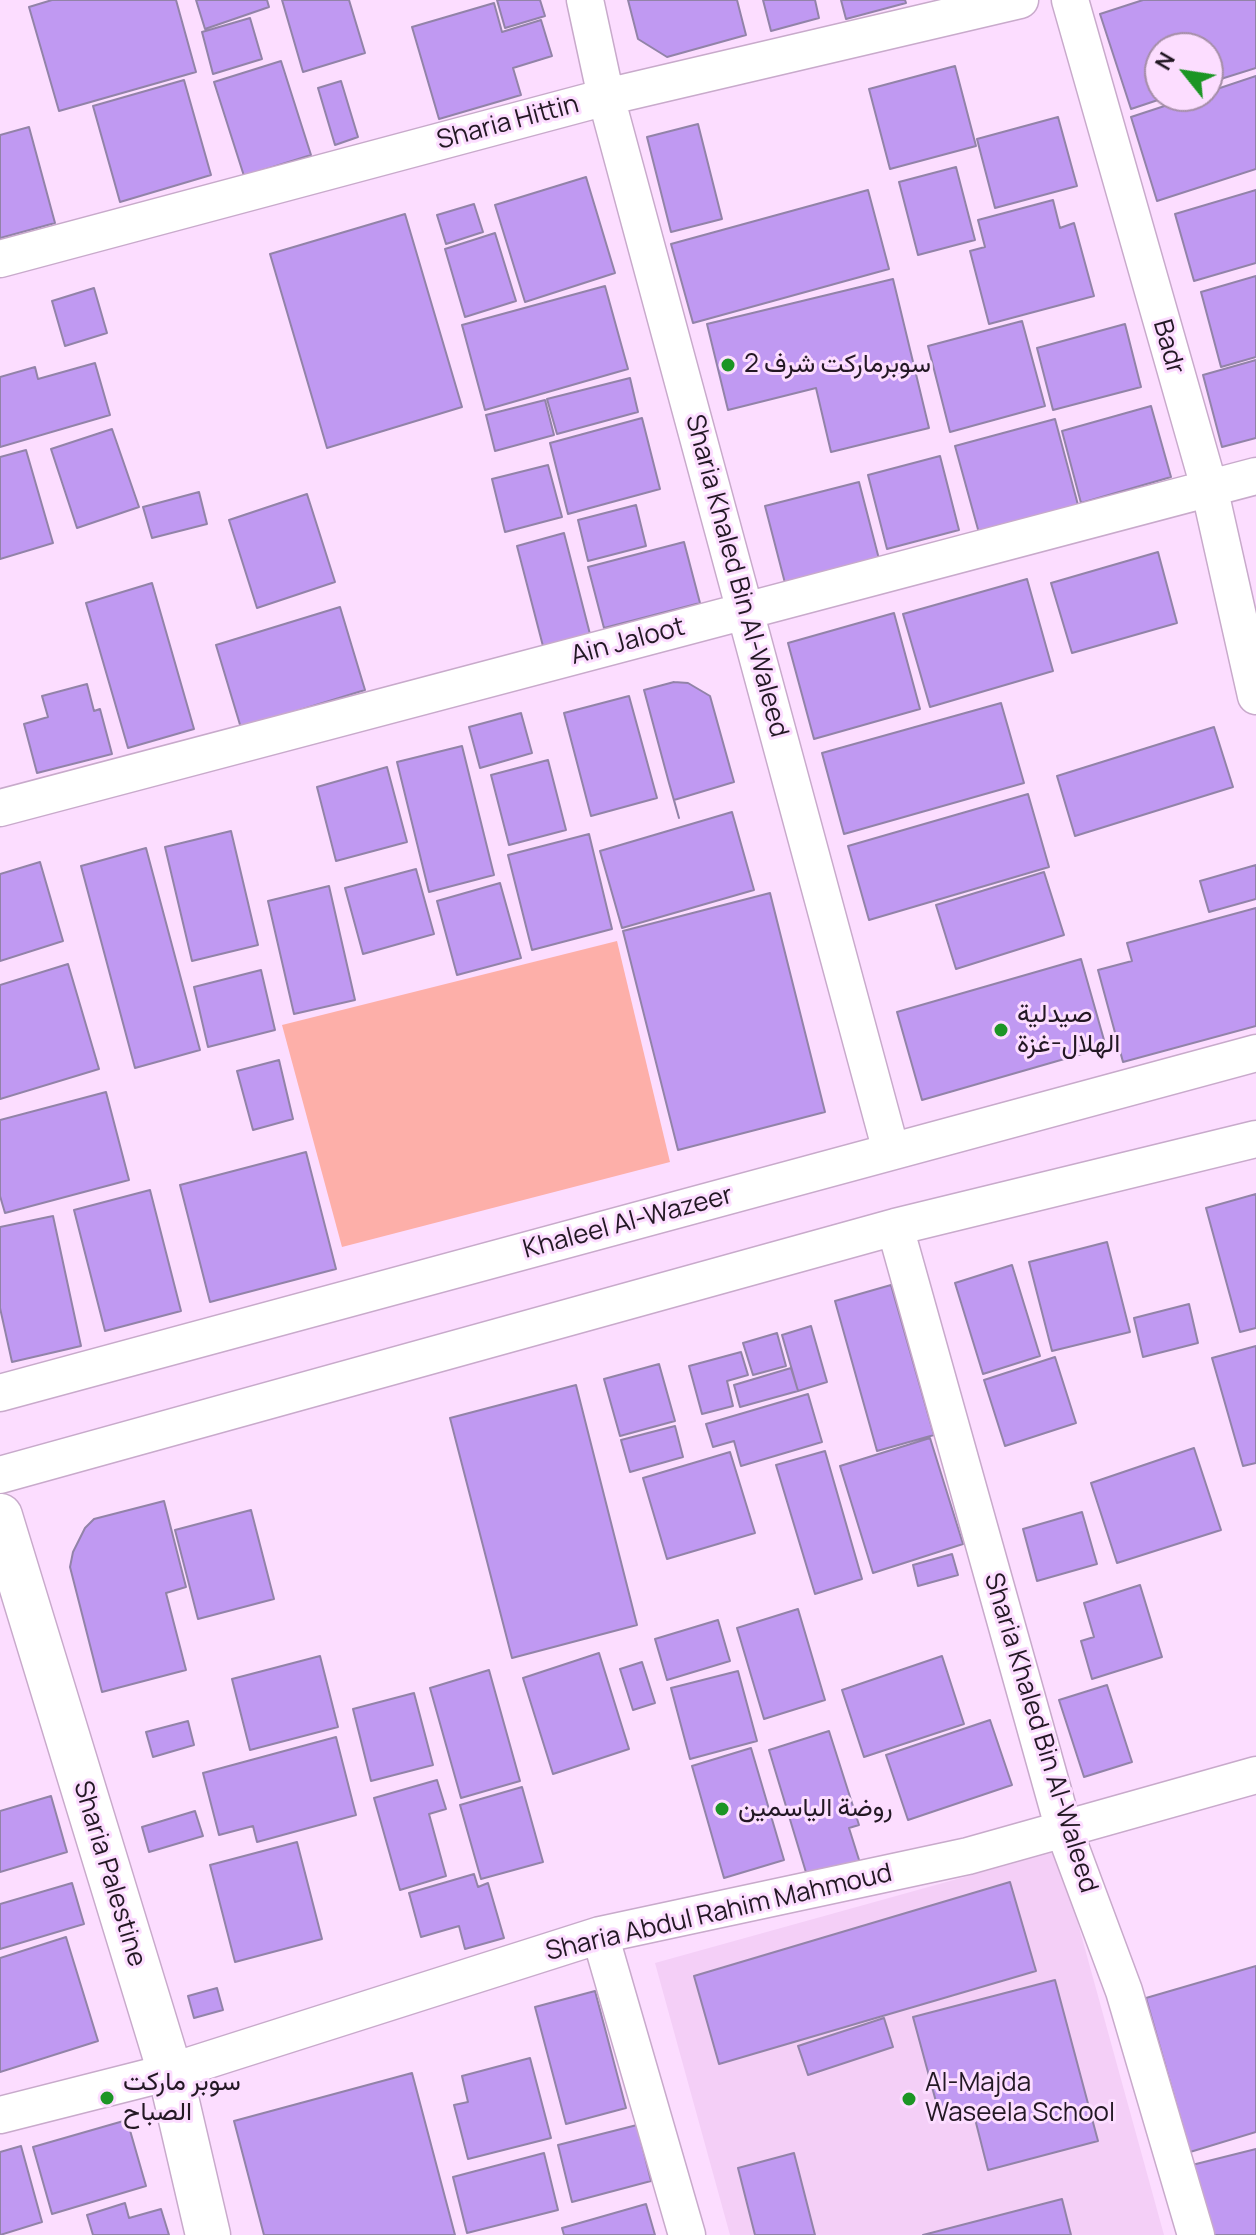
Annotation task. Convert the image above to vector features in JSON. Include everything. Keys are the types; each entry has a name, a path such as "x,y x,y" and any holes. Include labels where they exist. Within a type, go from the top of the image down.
{"street":[{"name":"Sharia Khaled Bin Al-Waleed","path":"585,0 606,97 891,1151"},
{"name":"Sharia Hittin","path":"0,259 606,97 1020,0"},
{"name":"Badr","path":"1070,0 1209,487 1256,696"},
{"name":"Ain Jaloot","path":"0,808 1256,476"},
{"name":"Khaleel Al-Wazeer","path":"0,1393 1256,1053"},
{"path":"0,1475 895,1227 1256,1139"},
{"name":"Sharia Khaled Bin Al-Waleed","path":"895,1227 1064,1830 1124,1991 1196,2235"},
{"name":"Sharia Palestine","path":"0,1516 170,2072 208,2235"},
{"name":"Sharia Abdul Rahim Mahmoud","path":"0,2115 170,2072 600,1935 968,1856 1256,1775"},
{"path":"600,1935 687,2235"}],"shaded area":[{"path":"617,941 670,1162 342,1247 282,1025"},
{"name":"Al-Majda Waseela School","path":"1058,1851 1164,2235 730,2235 655,1963"}],"building":[{"path":"52,0 176,0 196,72 59,111 29,7"},
{"path":"196,0 267,0 269,7 205,29"},
{"path":"282,0 349,0 365,53 303,72"},
{"path":"497,0 540,0 545,16 505,28"},
{"path":"628,0 737,0 746,35 667,57 638,39"},
{"path":"763,0 815,0 819,18 771,31"},
{"path":"841,0 905,0 906,3 846,19"},
{"path":"1143,0 1256,0 1256,68 1224,78 1224,32 1144,32 1144,105 1131,109 1100,14"},
{"path":"494,3 502,32 541,20 552,56 513,68 521,95 439,119 412,27"},
{"path":"250,18 262,59 213,74 202,32"},
{"path":"281,61 311,155 244,176 214,82"},
{"path":"955,66 976,146 890,169 869,89"},
{"path":"1256,76 1256,169 1157,201 1131,117 1146,112 1224,112 1224,87"},
{"path":"184,80 211,175 120,202 93,106"},
{"path":"341,81 358,137 335,145 318,88"},
{"path":"1058,117 1077,186 995,208 977,139"},
{"path":"698,124 722,219 671,232 647,137"},
{"path":"29,127 55,223 0,238 0,135"},
{"path":"956,167 975,240 918,255 899,182"},
{"path":"586,177 615,273 525,302 495,205"},
{"path":"868,190 889,269 693,323 671,244"},
{"path":"1256,190 1256,263 1194,281 1175,214"},
{"path":"1053,200 1060,228 1074,223 1094,296 989,324 970,251 985,247 978,220"},
{"path":"474,204 483,232 446,244 437,215"},
{"path":"405,214 462,407 327,448 270,254"},
{"path":"495,233 516,301 465,317 445,249"},
{"path":"1256,276 1256,357 1221,367 1201,292"},
{"path":"893,279 929,428 831,452 816,388 728,410 707,324"},
{"path":"605,286 628,369 485,410 462,325"},
{"path":"94,288 107,333 65,346 52,301"},
{"path":"1022,321 1045,406 950,432 928,346"},
{"path":"1125,324 1141,387 1053,410 1037,348"},
{"path":"1256,360 1256,438 1222,447 1203,375"},
{"path":"95,363 110,415 0,447 0,377 35,367 38,379"},
{"path":"630,378 638,412 557,434 547,399"},
{"path":"545,400 554,435 495,451 486,415"},
{"path":"1151,406 1171,477 1081,503 1062,431"},
{"path":"642,418 660,489 568,514 550,443"},
{"path":"1055,419 1078,505 979,533 955,446"},
{"path":"112,429 139,507 77,528 51,449"},
{"path":"26,450 53,543 0,559 0,457"},
{"path":"940,456 959,530 887,549 868,475"},
{"path":"548,465 562,517 505,532 492,479"},
{"path":"859,482 879,559 785,583 765,506"},
{"path":"199,492 207,524 152,538 143,507"},
{"path":"307,494 335,582 257,608 229,520"},
{"path":"636,505 646,546 588,561 578,520"},
{"path":"564,533 591,638 544,650 517,546"},
{"path":"684,542 700,603 604,628 588,567"},
{"path":"1158,552 1177,623 1072,653 1051,583"},
{"path":"1027,579 1053,671 930,707 903,614"},
{"path":"152,583 194,729 128,748 86,603"},
{"path":"340,607 365,690 241,728 216,645"},
{"path":"894,613 920,709 814,739 788,643"},
{"path":"674,682 688,683 710,696 734,782 674,800 679,818 669,783 644,690"},
{"path":"87,684 94,711 100,709 112,754 37,773 24,724 48,717 42,696"},
{"path":"629,696 657,798 591,816 564,713"},
{"path":"1001,703 1024,783 844,834 822,753"},
{"path":"521,713 532,753 480,768 469,727"},
{"path":"1214,727 1233,787 1075,836 1057,776"},
{"path":"462,746 494,875 429,892 397,762"},
{"path":"548,760 566,830 509,845 491,775"},
{"path":"387,767 407,842 336,861 317,787"},
{"path":"1028,794 1049,867 869,920 848,846"},
{"path":"732,812 754,890 622,928 600,851"},
{"path":"231,831 258,945 192,961 165,847"},
{"path":"589,834 612,929 532,950 508,855"},
{"path":"146,848 200,1050 135,1068 81,866"},
{"path":"40,862 63,941 0,961 0,874"},
{"path":"1256,865 1256,899 1209,912 1200,881"},
{"path":"416,869 434,934 363,954 345,888"},
{"path":"1044,872 1064,935 956,969 936,905"},
{"path":"500,883 521,958 457,975 437,901"},
{"path":"329,886 355,1000 294,1014 268,901"},
{"path":"770,893 825,1112 678,1150 623,931"},
{"path":"1256,908 1256,1026 1123,1062 1098,970 1132,961 1127,943"},
{"name":"صيدلية الهلال-غزة","path":"1081,959 1106,1047 922,1100 897,1012"},
{"path":"68,964 99,1069 0,1099 0,985"},
{"path":"261,970 275,1030 208,1047 194,987"},
{"path":"279,1060 293,1119 253,1130 237,1071"},
{"path":"106,1092 129,1180 5,1213 0,1196 0,1120"},
{"path":"306,1152 336,1269 210,1302 180,1185"},
{"path":"150,1190 181,1311 105,1331 74,1210"},
{"path":"1256,1194 1256,1328 1240,1332 1206,1208"},
{"path":"53,1216 81,1346 12,1362 0,1308 0,1227"},
{"path":"1107,1242 1130,1332 1052,1351 1029,1262"},
{"path":"1012,1265 1040,1356 983,1374 955,1283"},
{"path":"891,1285 934,1435 877,1451 835,1301"},
{"path":"1189,1304 1198,1343 1143,1357 1134,1318"},
{"path":"811,1326 827,1382 798,1391 782,1335"},
{"path":"777,1333 786,1366 753,1375 743,1343"},
{"path":"1256,1346 1256,1463 1243,1466 1212,1358"},
{"path":"741,1352 748,1375 727,1381 733,1406 702,1414 689,1366"},
{"path":"1055,1357 1076,1423 1005,1446 984,1380"},
{"path":"659,1364 675,1421 620,1436 604,1379"},
{"path":"791,1368 798,1391 740,1407 734,1385"},
{"path":"576,1385 637,1625 512,1658 450,1418"},
{"path":"808,1394 822,1442 741,1466 734,1441 713,1447 706,1424"},
{"path":"675,1426 683,1457 630,1472 621,1440"},
{"path":"930,1438 963,1544 873,1573 840,1466"},
{"path":"1194,1448 1221,1530 1117,1563 1091,1483"},
{"path":"825,1451 862,1579 815,1594 776,1465"},
{"path":"730,1452 755,1533 667,1559 643,1478"},
{"path":"164,1501 186,1587 166,1593 186,1670 102,1692 70,1567 73,1552 85,1528 94,1519"},
{"path":"251,1510 274,1599 198,1619 175,1530"},
{"path":"1082,1512 1097,1564 1037,1581 1023,1529"},
{"path":"952,1554 958,1575 918,1586 913,1565"},
{"path":"1140,1585 1162,1657 1092,1679 1081,1641 1094,1637 1084,1603"},
{"path":"798,1609 825,1700 764,1719 737,1628"},
{"path":"718,1620 730,1661 667,1680 655,1639"},
{"path":"599,1653 629,1749 553,1774 523,1678"},
{"path":"320,1656 338,1727 250,1750 232,1679"},
{"path":"942,1656 964,1724 864,1757 842,1690"},
{"path":"642,1662 655,1703 633,1710 620,1669"},
{"path":"489,1670 520,1781 461,1798 430,1688"},
{"path":"738,1671 757,1741 690,1759 671,1688"},
{"path":"1107,1685 1132,1762 1084,1777 1059,1700"},
{"path":"414,1693 433,1765 371,1781 353,1709"},
{"path":"990,1720 1012,1785 908,1820 886,1755"},
{"path":"188,1721 194,1745 153,1757 146,1732"},
{"path":"829,1731 859,1825 849,1828 860,1863 808,1879 769,1750"},
{"path":"336,1737 356,1815 257,1842 253,1826 219,1835 203,1773"},
{"path":"751,1748 784,1860 724,1878 692,1766"},
{"path":"437,1780 446,1809 429,1814 446,1876 400,1890 374,1798"},
{"path":"522,1787 543,1862 481,1879 460,1805"},
{"path":"51,1796 67,1852 0,1872 0,1811"},
{"path":"195,1811 203,1836 149,1852 142,1827"},
{"path":"297,1842 322,1939 235,1962 210,1865"},
{"path":"474,1874 478,1887 488,1883 504,1938 465,1949 459,1926 421,1937 409,1893"},
{"path":"1010,1882 1036,1971 719,2064 694,1976"},
{"path":"72,1883 84,1924 0,1949 0,1904"},
{"path":"66,1937 98,2041 0,2072 0,1958"},
{"path":"1256,1966 1256,2132 1190,2152 1146,1998"},
{"path":"1055,1980 1098,2141 988,2170 973,2111 941,2120 913,2017"},
{"path":"217,1988 223,2010 194,2018 188,1996"},
{"path":"595,1991 626,2108 566,2124 535,2007"},
{"path":"884,2018 893,2047 808,2075 798,2046"},
{"path":"530,2058 551,2138 468,2159 454,2105 468,2102 462,2076"},
{"path":"412,2073 455,2235 264,2235 234,2121"},
{"path":"127,2120 146,2186 52,2214 33,2147"},
{"path":"637,2125 651,2181 572,2202 558,2145"},
{"path":"21,2146 42,2222 0,2235 0,2152"},
{"path":"1256,2149 1256,2235 1210,2235 1192,2165"},
{"path":"544,2153 558,2210 467,2233 453,2177"},
{"path":"794,2153 815,2235 755,2235 738,2168"},
{"path":"1062,2199 1071,2235 923,2235"},
{"path":"125,2203 129,2218 161,2209 169,2235 93,2235 87,2215"},
{"path":"646,2204 655,2235 564,2235 562,2228"}],"place":[{"name":"سوبرماركت شرف 2","path":"728,365"},
{"name":"صيدلية الهلال-غزة","path":"1001,1030"},
{"name":"روضة الياسمين","path":"722,1809"},
{"name":"سوبر ماركت الصباح","path":"107,2098"},
{"name":"Al-Majda Waseela School","path":"909,2099"}]}
